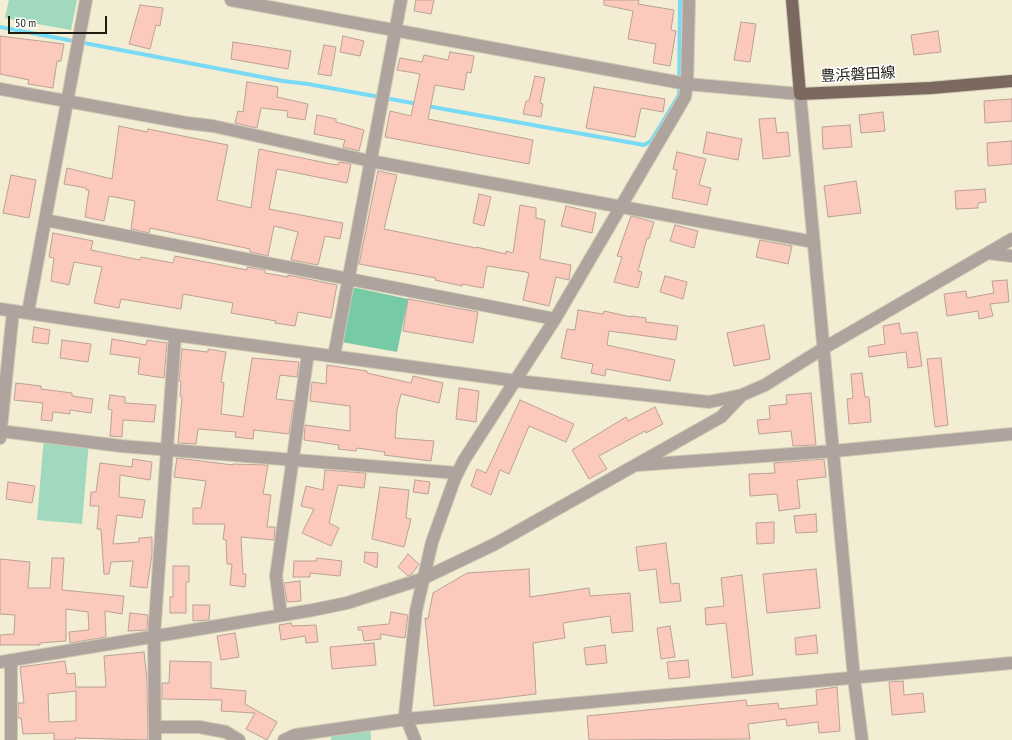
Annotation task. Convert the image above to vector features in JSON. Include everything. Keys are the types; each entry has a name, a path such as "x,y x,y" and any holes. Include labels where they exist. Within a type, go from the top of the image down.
{"main road":[{"name":"豊浜磐田線","path":"792,0 800,94 931,88 1012,81"}],"street":[{"path":"28,312 86,0"},
{"path":"231,0 687,84 800,94 854,678 862,740"},
{"path":"334,356 400,0"},
{"path":"415,740 405,715 416,611 422,579 432,542 457,473 555,319 685,97 687,84 689,0"},
{"path":"0,89 187,123 213,126 370,161 814,242"},
{"path":"45,220 555,319"},
{"path":"0,309 175,335 516,381 709,402 742,395 765,385 824,348 1012,239"},
{"path":"988,253 1012,256"},
{"path":"13,310 0,433 167,450 457,473"},
{"path":"155,740 154,636 175,335"},
{"path":"281,615 276,576 308,353"},
{"path":"11,740 6,661 347,603 422,579 495,544 721,417 742,395"},
{"path":"635,466 834,451 1012,434"},
{"path":"284,740 294,735 407,719 1012,663"},
{"path":"156,727 199,727 226,732 239,740"}],"green space":[{"path":"9,0 77,0 71,30 5,18"},
{"path":"347,286 408,299 397,352 336,341"},
{"path":"44,437 89,441 82,524 37,520"},
{"path":"370,724 371,740 331,740 331,729"}],"building":[{"path":"416,0 434,0 431,14 414,11"},
{"path":"604,0 639,0 638,4 674,10 671,30 676,31 670,66 653,63 656,44 628,39 633,11 604,5"},
{"path":"140,5 163,8 160,26 156,25 150,49 129,44"},
{"path":"741,22 756,24 750,62 734,60"},
{"path":"938,31 941,52 914,55 911,35"},
{"path":"0,36 64,44 61,61 57,61 53,88 28,84 29,80 0,74"},
{"path":"343,36 364,41 360,56 340,52"},
{"path":"233,42 291,51 288,69 231,59"},
{"path":"324,45 336,47 331,76 318,74"},
{"path":"450,52 474,56 471,73 467,72 464,90 435,85 428,119 533,140 529,164 385,137 390,111 411,116 420,74 397,70 400,58 422,62 424,55 448,60"},
{"path":"535,76 545,78 540,103 543,104 541,117 523,114 526,101 529,101"},
{"path":"247,82 278,87 277,97 308,104 305,120 287,117 288,111 261,108 257,128 235,123 238,111 243,112"},
{"path":"594,87 665,99 663,112 641,108 635,137 586,128"},
{"path":"1012,99 1012,121 985,123 984,101"},
{"path":"883,112 885,131 861,133 859,115"},
{"path":"317,115 336,119 336,122 364,130 359,151 343,147 345,140 314,134"},
{"path":"775,118 777,133 788,132 790,156 763,159 759,119"},
{"path":"850,125 852,147 823,149 822,127"},
{"path":"119,126 147,132 148,129 228,145 217,200 251,208 259,149 331,164 338,165 339,162 351,164 347,183 277,169 269,209 343,223 340,239 325,236 318,265 291,260 298,232 274,226 268,256 250,252 250,249 150,228 149,233 131,229 135,201 109,196 104,221 85,217 89,190 86,190 86,188 64,184 67,168 112,179"},
{"path":"707,132 742,139 738,160 703,153"},
{"path":"1012,141 1012,164 988,166 987,143"},
{"path":"677,152 706,159 699,185 711,188 707,205 672,198 677,170 673,169"},
{"path":"378,171 397,175 384,229 506,254 506,251 513,253 520,205 536,208 536,218 545,220 540,259 571,265 569,280 556,277 549,306 523,300 529,273 526,272 487,266 483,288 462,284 462,286 435,280 436,278 359,264"},
{"path":"11,175 36,180 29,218 3,213"},
{"path":"856,181 861,213 828,217 824,186"},
{"path":"985,189 986,202 978,203 978,208 956,209 955,191"},
{"path":"479,194 491,197 484,226 473,223"},
{"path":"566,206 596,213 592,233 561,226"},
{"path":"631,216 654,222 649,239 647,238 638,271 642,272 638,288 614,282 622,257 617,256"},
{"path":"675,225 698,231 694,248 670,241"},
{"path":"53,233 93,241 91,250 140,260 141,257 173,263 175,256 247,270 247,267 265,270 265,273 288,277 288,275 337,285 331,318 298,312 295,326 275,323 276,321 231,313 233,303 183,294 181,309 121,299 119,308 94,303 102,267 74,262 69,285 51,281 54,258 49,257"},
{"path":"760,240 792,246 788,264 756,257"},
{"path":"665,276 687,282 683,299 660,292"},
{"path":"1007,280 1009,302 990,304 993,316 979,319 978,311 947,316 944,294 966,291 967,298 994,293 992,281"},
{"path":"408,299 478,312 473,343 403,331"},
{"path":"578,310 603,314 604,311 631,317 646,318 646,322 678,326 676,340 609,331 607,345 675,360 670,381 606,369 605,376 591,373 593,364 561,358 567,329 575,330"},
{"path":"899,323 901,334 917,332 922,366 908,368 906,352 869,357 868,347 885,344 883,326"},
{"path":"764,325 770,359 734,366 727,333"},
{"path":"34,327 50,330 48,344 32,342"},
{"path":"112,339 146,345 147,340 167,343 164,378 138,374 140,358 110,354"},
{"path":"62,340 91,344 88,362 60,358"},
{"path":"182,349 208,352 208,349 226,352 221,382 224,383 221,414 243,417 252,358 299,362 297,377 280,375 276,399 294,401 289,434 254,430 253,439 235,437 236,432 198,429 196,444 178,443 182,397 180,396 181,381 179,381"},
{"path":"941,358 948,425 935,427 927,359"},
{"path":"327,365 367,371 367,373 411,383 413,376 443,383 439,403 401,394 397,410 395,438 434,441 431,461 384,455 385,452 357,448 356,451 338,449 339,445 304,440 305,425 350,431 350,406 310,401 312,382 326,384"},
{"path":"862,373 865,397 869,397 871,422 849,424 847,399 853,398 851,374"},
{"path":"16,383 41,386 41,389 72,393 72,396 93,399 91,413 70,410 70,414 53,412 52,421 41,420 43,403 14,400"},
{"path":"459,388 479,391 476,422 456,419"},
{"path":"811,393 816,445 793,446 791,431 759,434 757,420 770,419 769,406 787,404 786,395"},
{"path":"110,395 125,397 125,403 156,405 154,422 123,420 122,437 110,436 112,410 108,409"},
{"path":"520,400 574,424 566,442 529,426 509,474 500,470 491,495 471,486 477,469 486,473"},
{"path":"655,407 663,424 646,433 645,431 599,456 607,469 589,479 572,450 626,417 628,421"},
{"path":"177,458 233,465 268,465 263,494 271,495 267,527 275,527 274,540 241,537 243,574 246,574 245,587 230,585 232,564 227,564 226,540 223,539 225,524 193,524 193,508 201,508 206,481 174,477"},
{"path":"133,459 152,462 150,480 120,475 119,497 145,500 142,518 117,515 113,544 139,542 139,538 152,537 152,555 147,588 130,586 133,561 111,562 109,574 104,574 101,529 97,529 99,506 90,506 91,492 96,492 100,463 132,467"},
{"path":"824,459 826,477 797,480 800,508 779,511 777,494 750,496 749,474 775,473 774,463"},
{"path":"325,470 366,473 364,488 338,485 329,523 339,528 331,546 302,533 314,509 301,506 306,486 323,490"},
{"path":"415,480 430,482 428,494 413,492"},
{"path":"8,482 35,486 32,503 6,499"},
{"path":"380,487 409,490 406,518 411,519 404,547 372,539"},
{"path":"816,514 817,532 796,533 794,516"},
{"path":"774,522 774,543 757,544 756,523"},
{"path":"666,543 671,584 679,583 681,601 660,603 656,569 639,571 636,547"},
{"path":"365,552 378,553 377,568 364,562"},
{"path":"408,554 419,564 412,574 408,576 398,567"},
{"path":"52,558 64,558 62,590 124,596 122,614 105,611 106,637 70,643 69,632 89,630 88,612 66,609 66,641 40,643 40,645 0,645 0,635 14,634 15,615 0,614 0,559 30,562 28,588 50,588"},
{"path":"317,558 342,561 340,576 310,573 310,577 293,577 294,561 316,561"},
{"path":"173,566 189,566 189,582 186,582 186,613 170,613 170,597 173,597"},
{"path":"529,569 530,597 589,588 590,596 630,593 633,631 612,633 610,616 563,623 565,638 533,643 536,694 434,706 425,618 428,619 433,593 467,573"},
{"path":"816,569 820,608 767,613 763,574"},
{"path":"742,575 753,675 732,678 726,623 706,625 705,608 724,606 721,578"},
{"path":"300,581 301,601 287,602 284,583"},
{"path":"193,605 210,605 209,620 193,621"},
{"path":"391,612 408,615 405,638 380,634 381,639 364,641 362,630 358,630 358,627 389,624"},
{"path":"130,613 148,615 147,630 128,631"},
{"path":"291,623 292,626 316,625 318,642 306,643 305,636 281,640 279,625"},
{"path":"670,626 675,657 661,659 657,628"},
{"path":"235,633 239,657 221,660 217,636"},
{"path":"816,635 818,653 796,655 795,638"},
{"path":"374,643 376,665 332,669 330,647"},
{"path":"605,645 607,663 586,665 584,648"},
{"path":"144,652 147,679 148,740 75,738 75,740 54,740 54,733 23,734 21,718 18,718 18,703 24,703 20,667 65,661 67,674 75,673 76,687 106,687 104,656","holes":["76,691 76,721 49,722 48,694"]},
{"path":"688,660 690,677 669,679 667,662"},
{"path":"170,661 211,662 211,688 246,691 245,704 277,722 267,740 246,729 255,713 221,711 222,700 162,699 162,683 169,683"},
{"path":"903,681 904,695 923,693 925,712 892,715 889,682"},
{"path":"837,687 840,731 819,733 818,722 787,726 786,719 748,724 750,739 589,740 587,716 746,700 747,706 778,703 779,709 817,705 816,690"}],"waterway":[{"path":"427,106 644,145 651,141 679,95 680,0"},
{"path":"0,27 283,81 308,84 418,104"}]}
